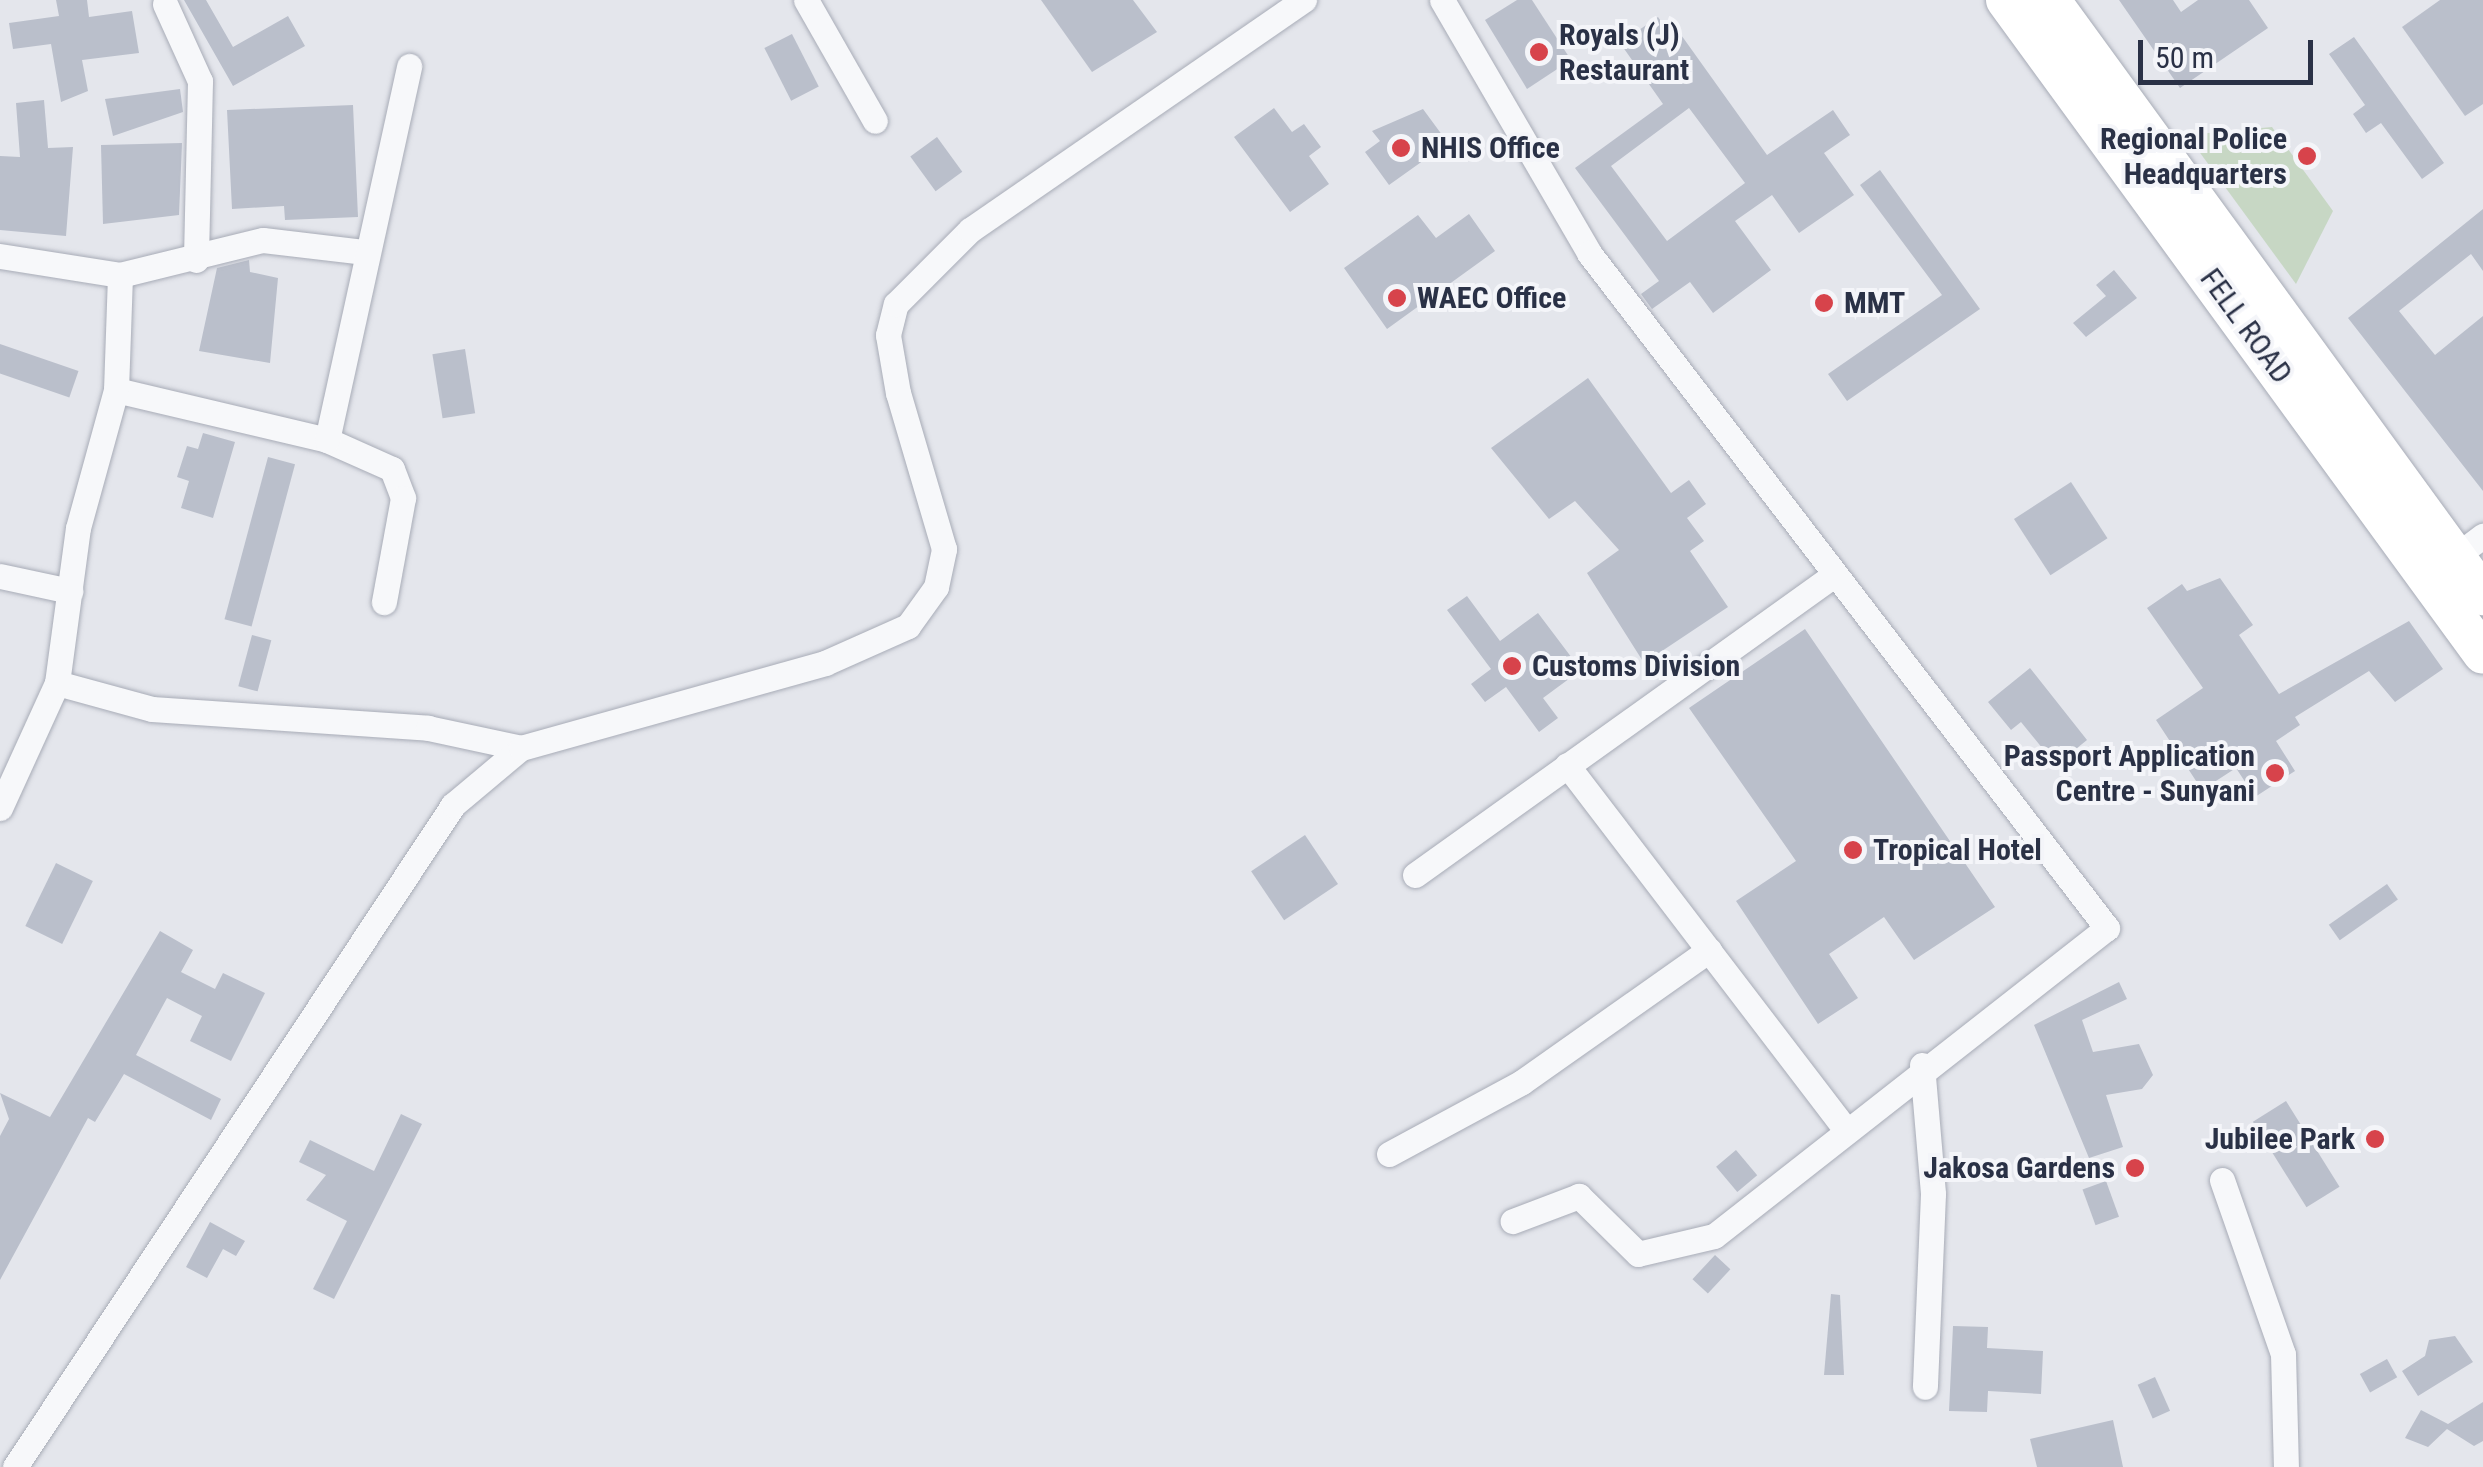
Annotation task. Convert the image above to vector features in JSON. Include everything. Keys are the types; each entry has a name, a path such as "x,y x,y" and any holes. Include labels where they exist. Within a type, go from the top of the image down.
{"main road":[{"name":"FELL ROAD","path":"2006,0 2483,654"},
{"name":"FELL ROAD","path":"2050,0 2470,546 2483,595"}],"street":[{"path":"806,0 875,121"},
{"path":"15,1467 410,861 452,805 522,748 824,662 908,626 936,587 944,549 898,393 888,335 896,304 970,230 1304,0"},
{"path":"1442,0 1590,254 2106,928 1922,1065 1714,1236 1664,1254 1638,1254 1579,1196 1513,1221"},
{"path":"165,4 200,82 196,260"},
{"path":"327,440 363,252 409,66"},
{"path":"0,256 120,276 196,260 262,240 363,252"},
{"path":"0,808 58,683 70,591 116,390 120,276"},
{"path":"116,390 327,440 379,460 399,479 384,602"},
{"path":"1414,874 1834,574"},
{"path":"0,576 70,591"},
{"path":"58,683 152,708 428,728 522,748"},
{"path":"1567,766 1845,1129"},
{"path":"1389,1154 1522,1082 1709,950"},
{"path":"1922,1065 1933,1194 1924,1387"},
{"path":"2222,1180 2283,1354 2286,1467"}],"green space":[{"path":"2272,127 2333,211 2296,284 2187,135"}],"building":[{"path":"56,0 87,0 89,17 132,11 139,53 82,60 88,91 61,102 51,44 13,49 9,23 59,16"},
{"path":"184,0 206,0 233,47 288,16 305,46 233,86"},
{"path":"1041,0 1133,0 1157,32 1092,72"},
{"path":"1517,0 1532,0 1571,60 1527,89 1485,20"},
{"path":"2119,0 2173,0 2181,12 2198,0 2249,0 2268,28 2180,88"},
{"path":"2440,0 2483,0 2483,104 2465,116 2402,27"},
{"path":"1658,17 1667,30 1674,25 1767,155 1833,110 1850,135 1824,153 1854,195 1799,233 1772,195 1735,221 1771,270 1713,313 1690,282 1652,309 1641,294 1659,281 1575,168 1663,104 1620,43","holes":["1689,108 1745,183 1667,241 1611,166"]},
{"path":"792,34 819,87 791,101 764,48"},
{"path":"2354,37 2444,163 2422,179 2381,123 2366,133 2353,114 2365,105 2329,54"},
{"path":"180,89 183,112 113,136 105,99"},
{"path":"44,100 48,148 73,147 66,236 0,230 0,156 20,157 16,103"},
{"path":"353,105 358,217 285,220 284,206 232,209 227,110"},
{"path":"1274,108 1292,132 1304,124 1321,147 1309,156 1329,184 1290,212 1234,137"},
{"path":"1423,109 1448,143 1389,185 1365,152 1380,141 1372,131"},
{"path":"937,137 962,172 936,191 910,156"},
{"path":"182,143 179,215 103,224 101,145"},
{"path":"1880,170 1980,309 1847,401 1828,374 1942,295 1860,185"},
{"path":"2483,209 2483,271 2471,254 2399,311 2435,355 2483,316 2483,491 2348,318"},
{"name":"WAEC Office","path":"1469,214 1495,251 1387,329 1344,268 1418,215 1436,238"},
{"path":"249,260 250,272 278,278 270,363 199,351 217,268"},
{"path":"2114,270 2137,298 2086,337 2073,323 2106,296 2096,285"},
{"path":"0,344 78,371 69,397 0,374"},
{"path":"465,349 475,413 443,418 432,354"},
{"path":"1588,378 1671,493 1689,480 1706,504 1687,518 1704,541 1690,551 1728,607 1644,663 1587,573 1619,550 1575,501 1549,519 1491,448"},
{"path":"203,433 235,442 213,518 181,508 189,481 177,477 187,446 198,449"},
{"path":"268,457 295,464 252,627 225,619"},
{"path":"2071,482 2107,538 2050,575 2014,519"},
{"path":"2220,578 2253,625 2239,635 2279,694 2409,621 2443,669 2395,702 2369,671 2295,717 2300,725 2276,741 2295,771 2255,797 2236,768 2202,790 2156,720 2203,688 2147,608 2182,584 2187,591"},
{"name":"Customs Division","path":"1467,596 1500,641 1538,613 1581,670 1543,698 1558,718 1539,732 1506,687 1485,702 1471,684 1491,669 1447,610"},
{"path":"1805,629 1995,907 1914,960 1884,917 1829,954 1858,998 1818,1024 1736,901 1796,861 1689,708"},
{"path":"252,635 271,640 258,691 238,686"},
{"path":"2030,668 2087,740 2056,765 2021,722 2011,730 1988,702"},
{"path":"1305,835 1338,884 1284,920 1251,871"},
{"path":"56,863 93,881 62,944 25,926"},
{"path":"2387,884 2398,900 2340,940 2329,925"},
{"path":"160,931 193,950 181,972 215,989 223,973 265,993 231,1061 190,1041 202,1016 167,998 136,1055 221,1099 211,1120 124,1074 95,1122 88,1118 0,1280 0,1136 9,1119 0,1093 50,1117"},
{"path":"2119,982 2127,999 2082,1020 2093,1052 2139,1044 2153,1075 2142,1089 2106,1095 2123,1147 2089,1158 2034,1025"},
{"path":"2286,1101 2340,1187 2306,1207 2253,1122"},
{"path":"401,1114 422,1124 334,1299 313,1289 347,1221 306,1200 326,1175 299,1162 310,1140 374,1171"},
{"path":"1736,1150 1757,1175 1737,1192 1716,1167"},
{"path":"2106,1181 2119,1217 2096,1225 2083,1190"},
{"path":"210,1222 245,1241 236,1256 223,1249 207,1278 186,1267"},
{"path":"1715,1255 1730,1269 1708,1293 1692,1279"},
{"path":"1831,1294 1840,1295 1844,1375 1824,1375"},
{"path":"1953,1326 1988,1327 1987,1348 2043,1351 2041,1394 1988,1391 1987,1412 1949,1411"},
{"path":"2455,1336 2473,1362 2418,1396 2402,1371 2425,1356 2429,1340"},
{"path":"2387,1359 2397,1377 2370,1392 2360,1374"},
{"path":"2155,1377 2170,1411 2153,1419 2138,1385"},
{"path":"2483,1402 2483,1441 2474,1446 2447,1429 2428,1447 2405,1438 2421,1410 2448,1424"},
{"path":"2113,1420 2123,1467 2037,1467 2030,1439"}],"place":[{"name":"Royals (J) Restaurant","path":"1539,52"},
{"name":"NHIS Office","path":"1401,148"},
{"name":"Regional Police Headquarters","path":"2307,156"},
{"name":"WAEC Office","path":"1397,298"},
{"name":"MMT","path":"1824,303"},
{"name":"Customs Division","path":"1512,666"},
{"name":"Passport Application Centre - Sunyani","path":"2275,773"},
{"name":"Tropical Hotel","path":"1853,850"},
{"name":"Jubilee Park","path":"2375,1139"},
{"name":"Jakosa Gardens","path":"2135,1168"}]}
